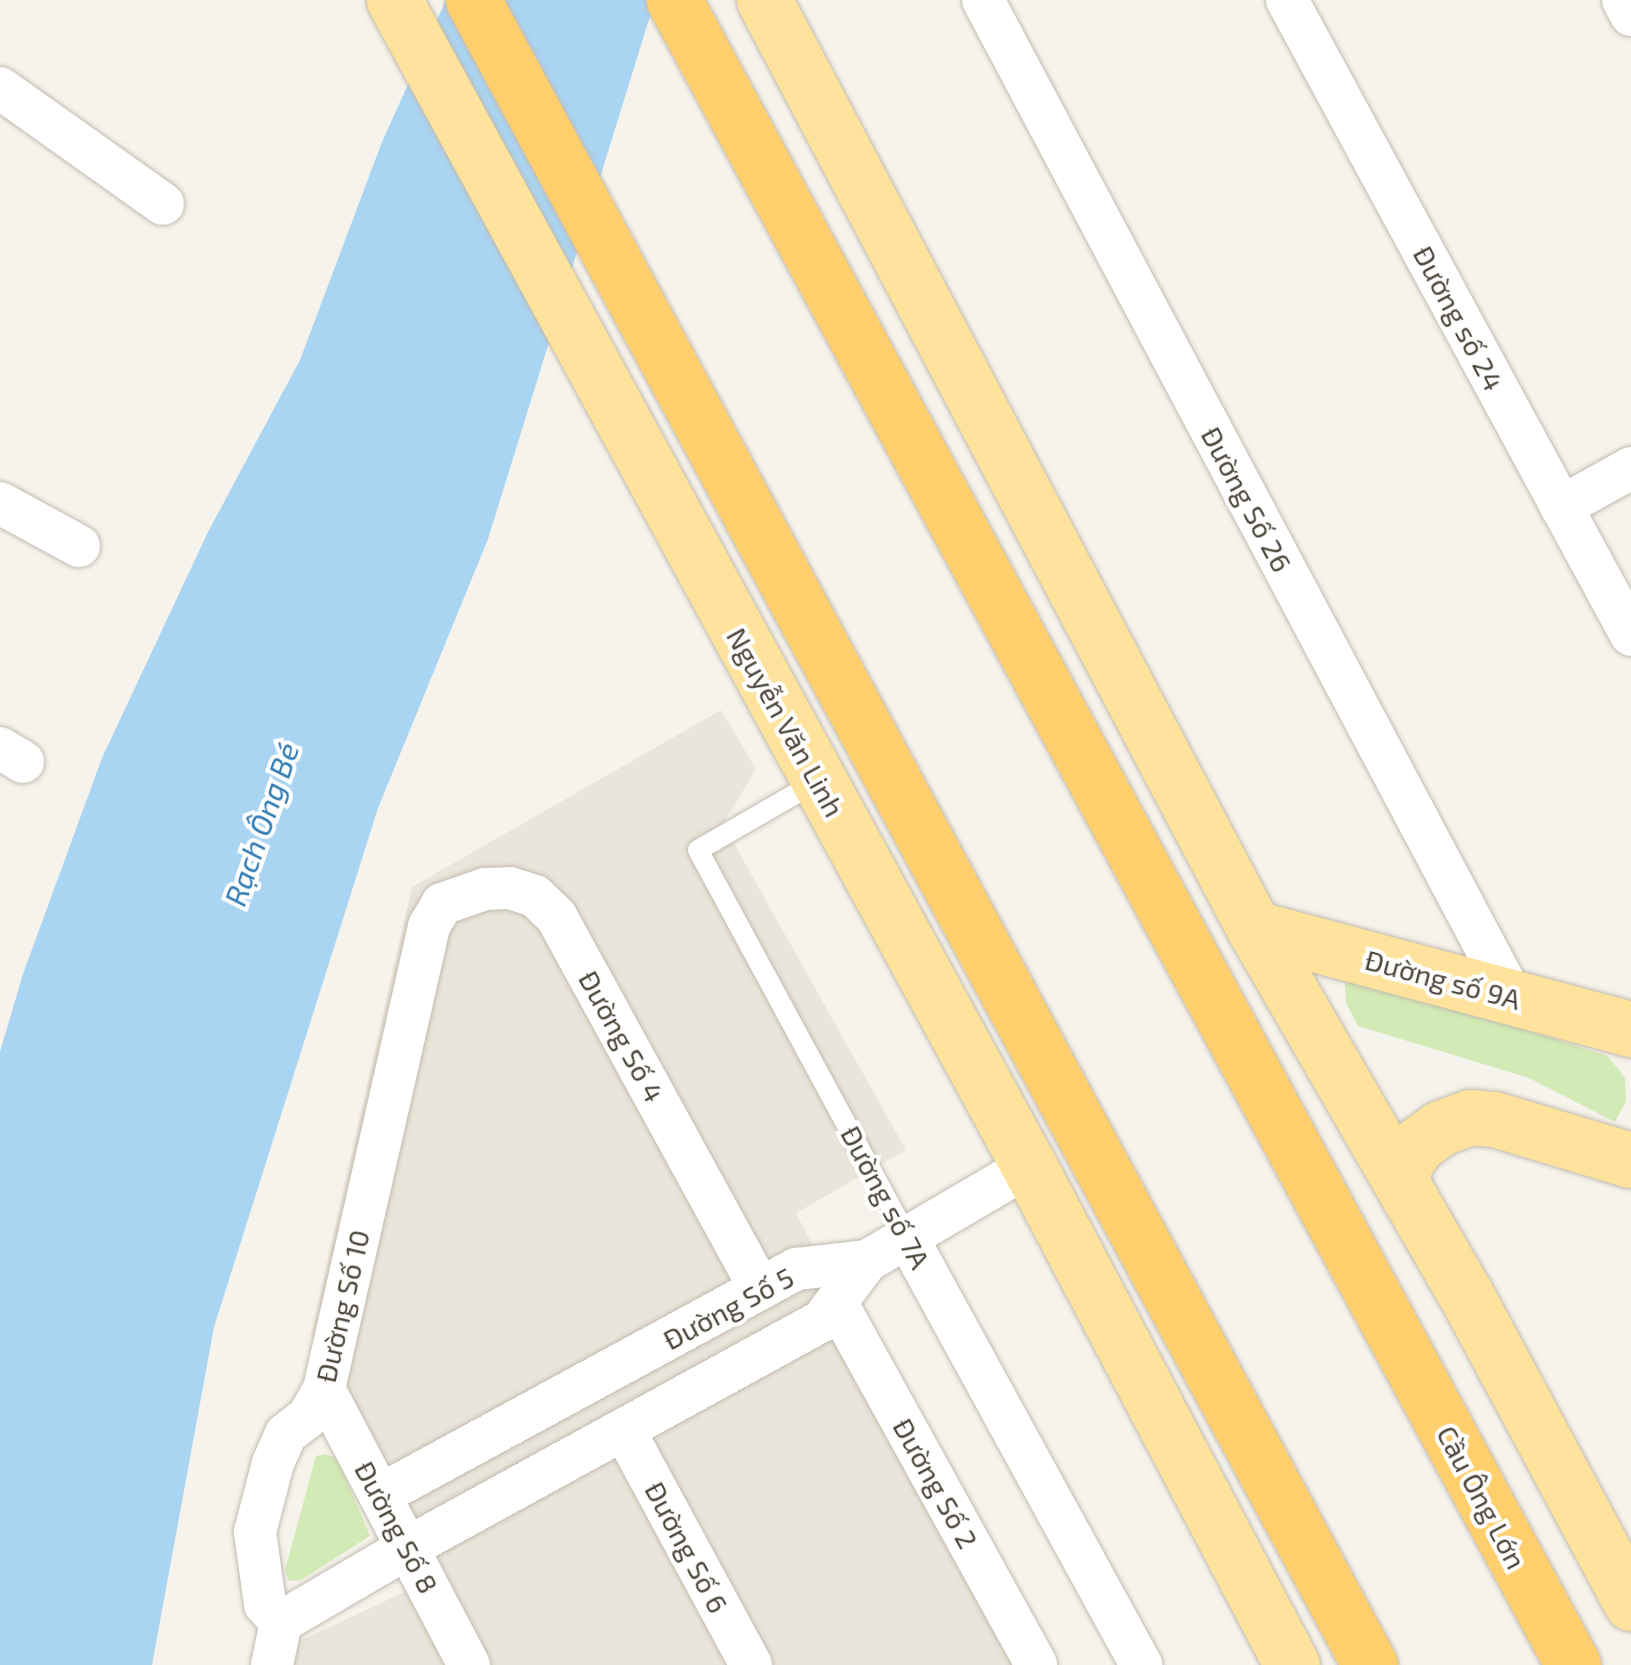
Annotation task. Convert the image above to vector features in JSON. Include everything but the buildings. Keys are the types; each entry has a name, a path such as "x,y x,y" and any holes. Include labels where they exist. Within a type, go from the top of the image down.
{"highway":[{"path":"473,0 1370,1665"},
{"name":"Cầu Ông Lớn","path":"674,0 1573,1665"}],"main road":[{"name":"Nguyễn Văn Linh","path":"394,0 1029,1166 1292,1665"},
{"path":"764,0 1254,928 1465,1293 1631,1603"},
{"name":"Đường số 9A","path":"1254,928 1631,1029"},
{"path":"1402,1181 1404,1162 1416,1145 1440,1128 1470,1117 1494,1119 1631,1160"}],"street":[{"name":"Đường Số 26","path":"983,0 1512,998"},
{"name":"Đường số 24","path":"1288,0 1631,636"},
{"path":"1623,0 1631,15"},
{"path":"0,88 163,204"},
{"path":"1561,506 1631,468"},
{"path":"0,503 79,546"},
{"name":"Đường Số 4","path":"429,926 442,904 485,889 510,888 534,896 556,916 760,1289"},
{"name":"Đường Số 10","path":"281,1622 265,1604 255,1532 272,1463 286,1434 308,1417 324,1390 429,926"},
{"path":"866,1261 1029,1166"},
{"name":"Đường số 7A","path":"907,1238 1142,1665"},
{"name":"Đường Số 5","path":"380,1496 797,1269 866,1261"},
{"name":"Đường Số 5","path":"281,1622 407,1548 822,1321 866,1261"},
{"name":"Đường Số 2","path":"836,1302 1036,1665"},
{"name":"Đường Số 8","path":"324,1390 469,1665"},
{"name":"Đường Số 6","path":"624,1430 750,1665"},
{"path":"272,1665 281,1622"}],"lane":[{"name":"Đường số 7A","path":"818,781 698,850 907,1238"}],"shaded area":[{"path":"721,710 756,769 723,824 906,1150 796,1213 1029,1665 292,1665 297,1642 446,1573 311,1335 412,887"}],"green space":[{"path":"1357,976 1608,1056 1625,1078 1626,1101 1615,1122 1529,1078 1358,1026 1346,1003 1345,985"},
{"path":"316,1456 337,1458 370,1536 301,1580 289,1581 285,1570"}],"water":[{"name":"Rạch Ông Bé","path":"446,0 655,0 488,539 378,808 214,1327 152,1665 0,1665 0,1052 23,974 102,758 208,532 300,360 382,142"}]}
